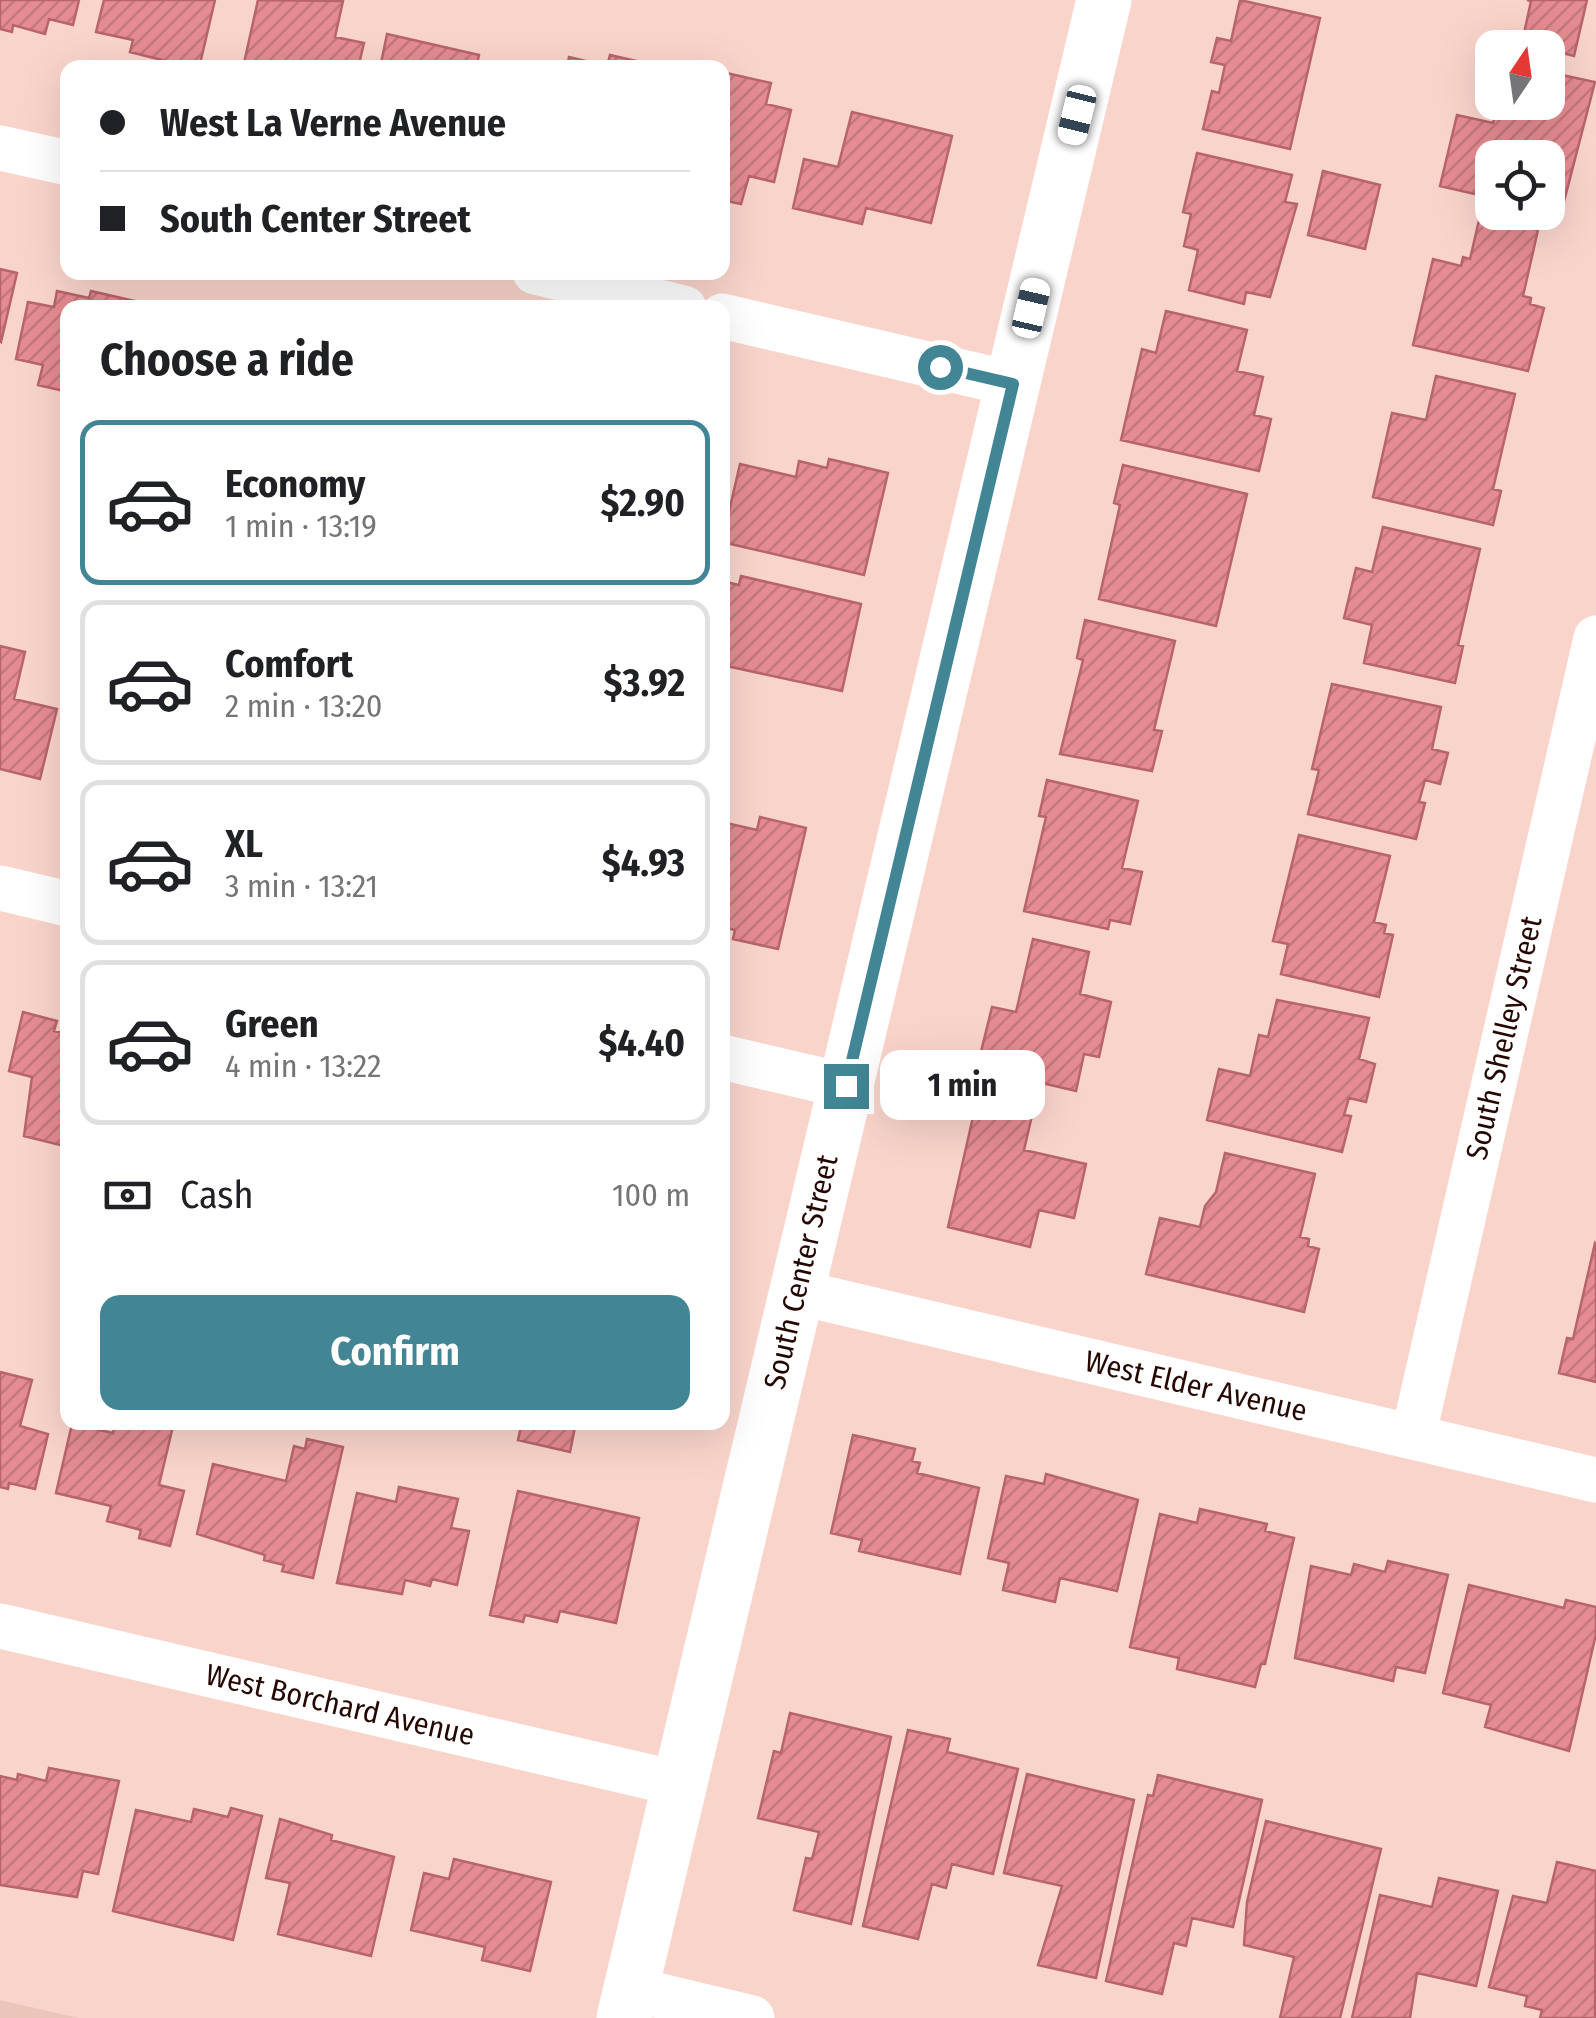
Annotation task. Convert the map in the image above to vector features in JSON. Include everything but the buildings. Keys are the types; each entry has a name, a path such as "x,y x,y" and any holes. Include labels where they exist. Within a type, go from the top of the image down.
{"street":[{"name":"South Center Street","path":"628,2004 1104,0"},
{"path":"0,148 60,161"},
{"path":"568,280 651,300"},
{"path":"730,318 1013,384"},
{"name":"South Shelley Street","path":"1413,1437 1596,638"},
{"path":"0,888 60,902"},
{"path":"730,1059 846,1086"},
{"name":"West Elder Avenue","path":"796,1292 1596,1480"},
{"name":"West Borchard Avenue","path":"0,1626 680,1784"},
{"path":"628,2004 752,2018"}],"shaded area":[{"path":"0,2000 79,2018 0,2018"}],"route":[{"path":"846,1086 1013,384 940,367"}]}
